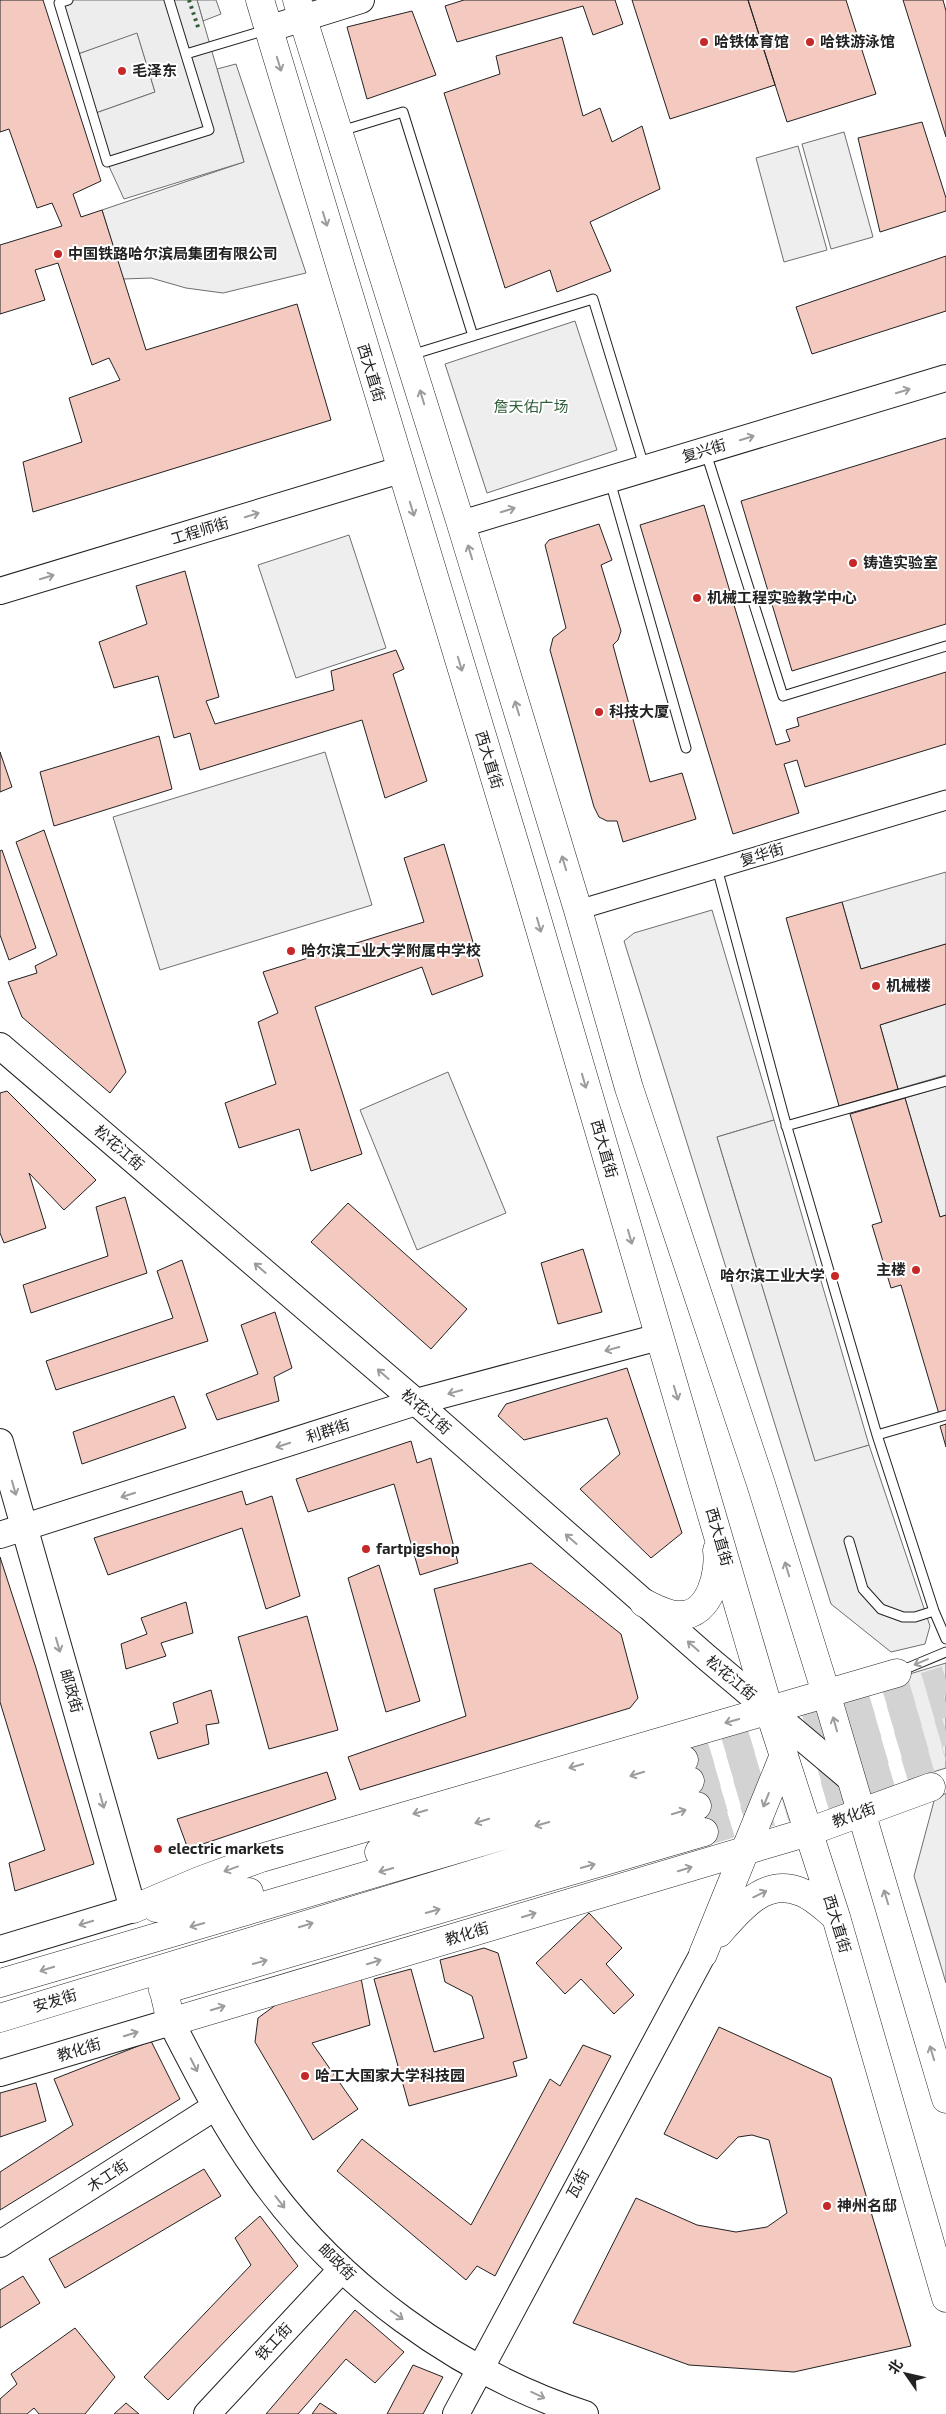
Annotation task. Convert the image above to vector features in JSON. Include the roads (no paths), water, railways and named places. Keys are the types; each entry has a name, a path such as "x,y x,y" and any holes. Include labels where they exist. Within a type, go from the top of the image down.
{"main road":[{"name":"西大直街","path":"260,0 400,470 525,878 769,1710 836,1917 946,2298"},
{"path":"300,9 461,524 578,910 629,1088 761,1484 826,1693 946,2100"},
{"path":"644,1602 663,1612 680,1616 690,1614 708,1596 715,1582 718,1560 711,1509"},
{"path":"133,1909 199,1881 261,1858 897,1673"},
{"path":"703,1954 784,1755"},
{"path":"133,1909 179,1906 228,1898 690,1782"},
{"path":"0,1983 690,1782"},
{"name":"教化街","path":"161,1980 690,1782"},
{"name":"教化街","path":"171,2022 808,1832 935,1786"},
{"name":"教化街","path":"111,1984 161,1980 704,1832"},
{"path":"703,1954 746,1903 768,1890 790,1888 802,1892 836,1917"},
{"name":"邮政街","path":"133,1909 142,1941"},
{"path":"161,1980 171,2022"},
{"name":"安发街","path":"0,2018 111,1984"}],"street":[{"path":"268,29 300,9 361,0"},
{"name":"复兴街","path":"461,524 946,378"},
{"name":"工程师街","path":"0,592 400,470"},
{"name":"复华街","path":"578,910 946,800"},
{"name":"松花江街","path":"2,1051 416,1402 644,1602 851,1779"},
{"name":"利群街","path":"0,1535 416,1402 659,1337"},
{"name":"邮政街","path":"0,1442 133,1909"},
{"path":"0,1949 133,1909"},
{"name":"瓦街","path":"456,2414 703,1954"},
{"name":"邮政街","path":"171,2022 215,2107 258,2174 288,2212 342,2269 384,2306 427,2336 479,2368 565,2408 585,2414"},
{"name":"教化街","path":"0,2073 171,2022"},
{"name":"木工街","path":"0,2244 215,2107"},
{"name":"铁工街","path":"207,2414 342,2269"}],"lane":[{"path":"68,0 59,3 107,162 209,130 169,0"},
{"path":"186,54 268,29"},
{"path":"338,132 403,112 473,336"},
{"path":"409,356 594,299 644,469"},
{"path":"706,450 783,696 946,646"},
{"path":"610,479 686,748"},
{"path":"717,868 786,1126 877,1435 934,1611 946,1639"},
{"path":"786,1126 946,1081"},
{"path":"877,1435 946,1415"},
{"path":"849,1541 863,1589 881,1609 903,1617 915,1617 934,1611"},
{"path":"897,1673 946,1652"}],"tunnel":[{"path":"684,1760 946,1680"},
{"path":"690,1781 946,1703"},
{"path":"697,1806 946,1731"},
{"path":"704,1832 946,1759"}],"place":[{"name":"哈铁体育馆","path":"704,42"},
{"name":"哈铁游泳馆","path":"810,42"},
{"name":"毛泽东","path":"122,71"},
{"name":"中国铁路哈尔滨局集团有限公司","path":"58,254"},
{"name":"铸造实验室","path":"853,563"},
{"name":"机械工程实验教学中心","path":"697,598"},
{"name":"科技大厦","path":"599,712"},
{"name":"哈尔滨工业大学附属中学校","path":"291,951"},
{"name":"机械楼","path":"876,986"},
{"name":"主楼","path":"916,1270"},
{"name":"哈尔滨工业大学","path":"835,1276"},
{"name":"fartpigshop","path":"366,1549"},
{"name":"electric markets","path":"158,1849"},
{"name":"哈工大国家大学科技园","path":"305,2076"},
{"name":"神州名邸","path":"827,2206"}],"park label":[{"name":"詹天佑广场","path":"531,407"}]}
